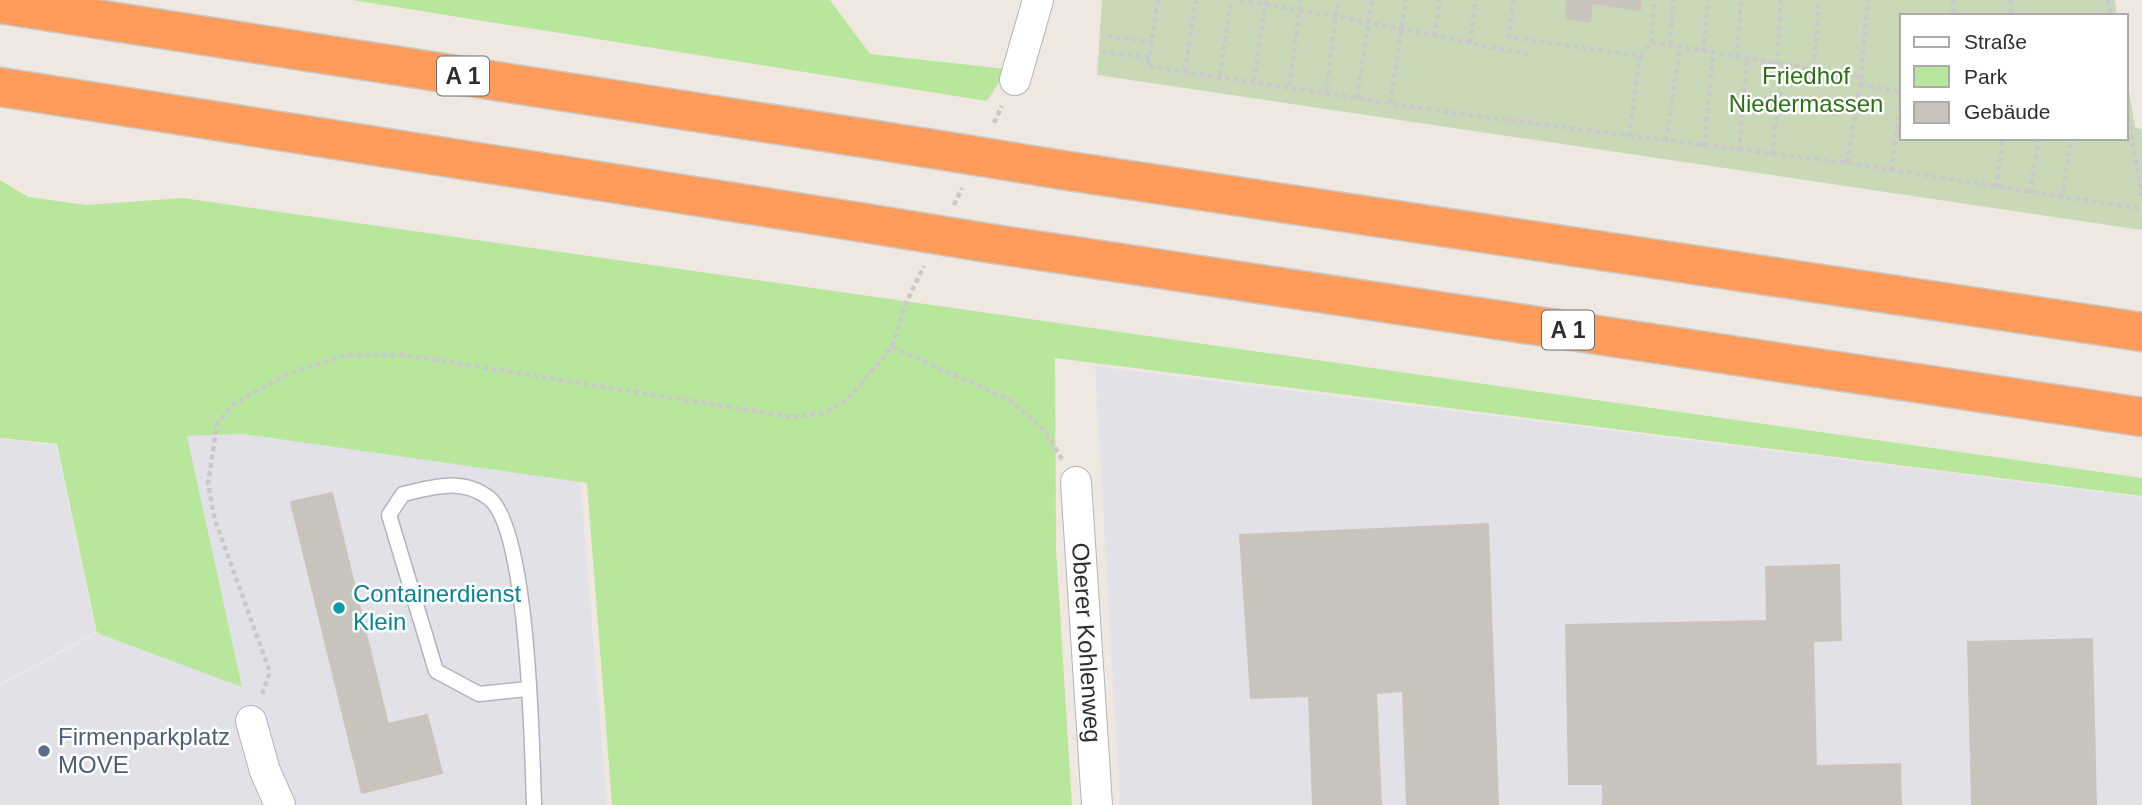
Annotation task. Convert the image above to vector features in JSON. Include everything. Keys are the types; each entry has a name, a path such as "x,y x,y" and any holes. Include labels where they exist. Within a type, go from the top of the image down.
{"highway":[{"name":"A 1","path":"0,4 1062,170 2142,332"},
{"name":"A 1","path":"0,87 994,244 2142,417"}],"street":[{"path":"1015,80 1038,0"},
{"name":"Oberer Kohlenweg","path":"1076,482 1097,805"},
{"path":"251,720 265,771 280,805"}],"lane":[{"path":"527,689 479,694 436,671 389,515 403,494 453,483 488,498 504,516 521,590 527,689 534,805"}],"path":[{"path":"1157,0 1148,66 1704,147 1847,163 1996,188 2142,208"},
{"path":"1185,71 1196,0"},
{"path":"1220,75 1231,0"},
{"path":"1240,0 1266,2 1530,55"},
{"path":"1289,86 1301,0"},
{"path":"1326,92 1338,0"},
{"path":"1357,97 1372,0"},
{"path":"1390,103 1406,0"},
{"path":"1434,36 1440,0"},
{"path":"1470,43 1476,0"},
{"path":"1513,0 1509,37 1640,56"},
{"path":"1629,136 1640,56 1652,43 1654,0"},
{"path":"1670,45 1673,0"},
{"path":"1703,52 1708,0"},
{"path":"1737,57 1741,0"},
{"path":"1772,155 1780,64 1781,0"},
{"path":"1814,68 1819,0"},
{"path":"1847,163 1860,85 1868,0"},
{"path":"1254,81 1266,2"},
{"path":"1107,36 1152,42"},
{"path":"1652,43 1861,77"},
{"path":"1666,141 1679,47"},
{"path":"1102,52 1149,57"},
{"path":"1704,147 1713,54"},
{"path":"1738,151 1747,59"},
{"path":"1860,85 1900,93"},
{"path":"1891,171 1900,107"},
{"path":"2128,129 2142,196"},
{"path":"1996,188 2003,140"},
{"path":"2030,193 2039,140"},
{"path":"2063,198 2071,140"},
{"path":"251,720 270,672 215,520 208,484 217,424 234,404 287,374 345,355 405,355 792,417 825,413 848,399 892,347 1008,399 1044,430 1076,482"}],"shaded area":[{"path":"1095,366 2142,497 2142,805 1120,805"},
{"path":"244,434 580,482 607,805 0,805 0,686 97,633 242,686 186,436"},
{"path":"0,439 56,445 96,632 0,684"}],"green space":[{"path":"352,0 830,0 870,54 1007,69 987,101"},
{"name":"Friedhof Niedermassen","path":"1102,0 2115,0 2117,14 1900,14 1900,140 2128,140 2128,85 2135,127 2142,129 2142,230 1097,75"},
{"path":"0,180 28,197 86,205 183,198 2142,478 2142,496 1055,358 1056,548 1072,805 612,805 587,483 244,434 187,436 242,687 97,633 57,444 0,438"}],"building":[{"path":"1567,0 1641,0 1640,10 1592,3 1590,22 1566,18"},
{"name":"Containerdienst Klein","path":"332,493 388,724 427,715 442,773 362,793 291,502"},
{"path":"1488,524 1498,805 1407,805 1403,691 1376,693 1381,805 1313,805 1309,696 1251,698 1240,535"},
{"path":"1839,565 1841,640 1813,641 1816,766 1900,764 1901,805 1603,805 1603,784 1569,784 1566,625 1767,621 1766,567"},
{"path":"2092,639 2096,805 1972,805 1968,642"}],"place":[{"name":"Containerdienst Klein","path":"339,608"},
{"name":"Firmenparkplatz MOVE","path":"44,751"}]}
